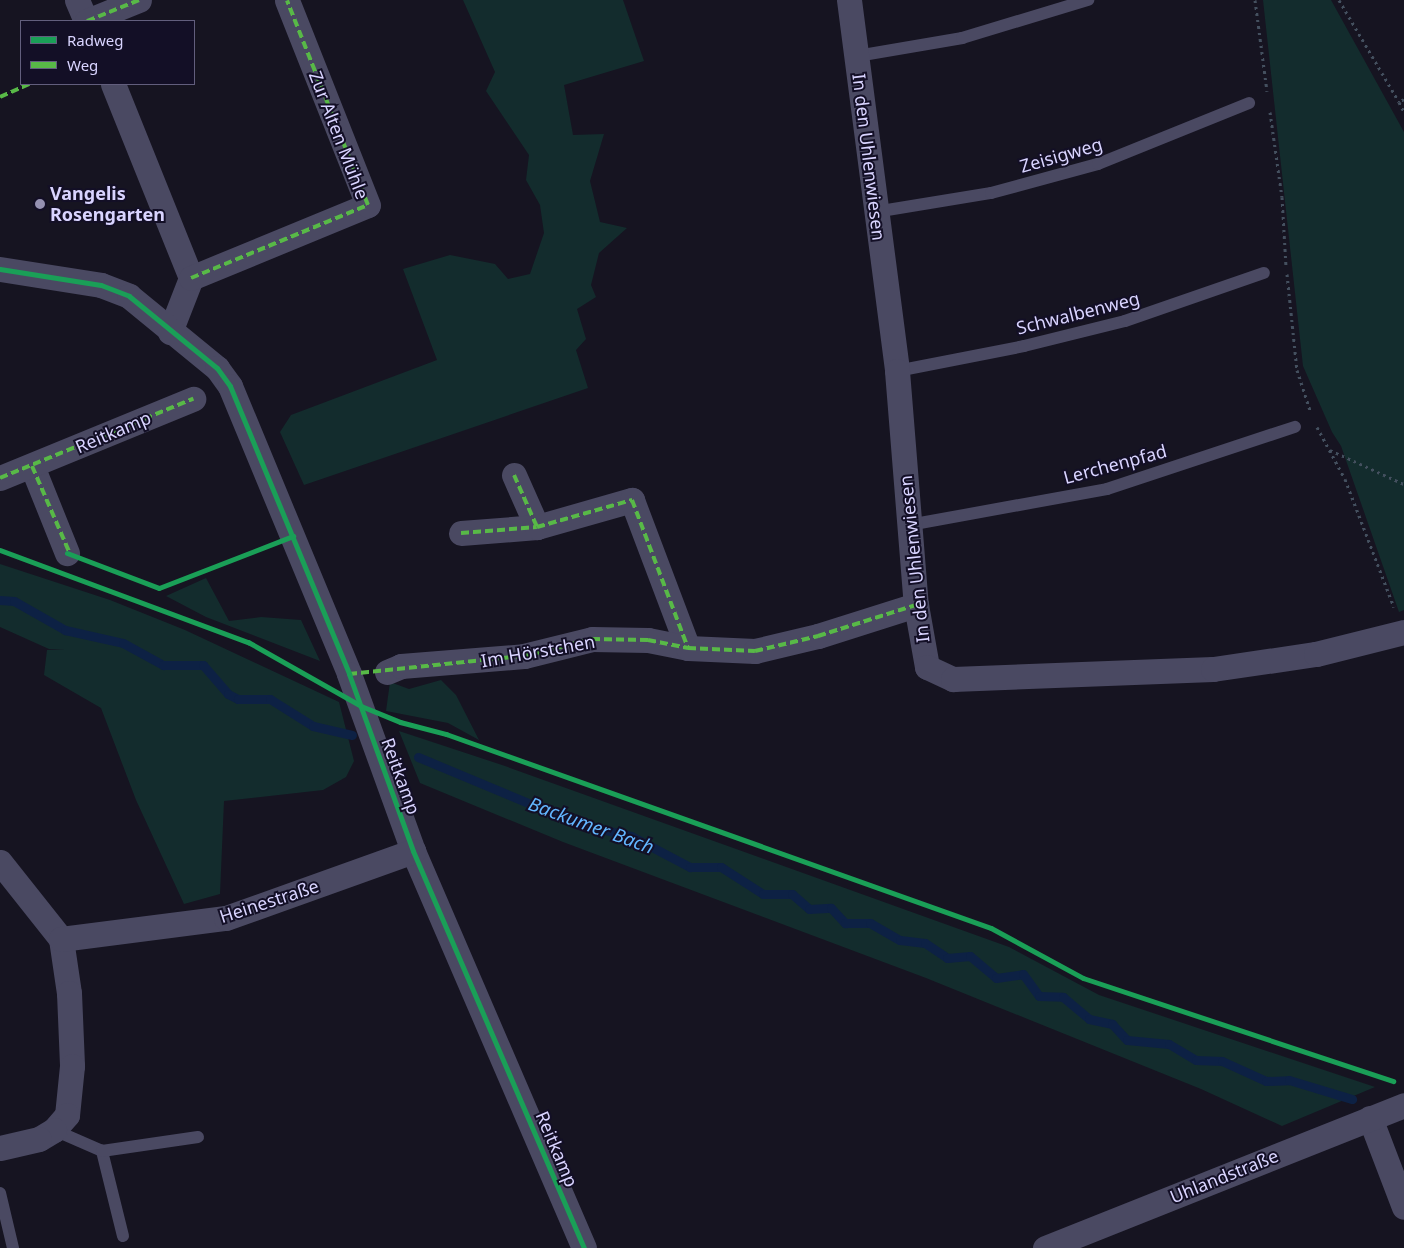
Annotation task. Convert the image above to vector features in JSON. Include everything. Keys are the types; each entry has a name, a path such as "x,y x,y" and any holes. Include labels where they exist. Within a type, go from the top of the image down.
{"street":[{"path":"77,0 86,20"},
{"path":"89,20 139,0"},
{"name":"Zur Alten Mühle","path":"191,278 368,205 287,0"},
{"name":"In den Uhlenwiesen","path":"849,0 897,371 916,605 927,667 953,680 1213,669 1316,654 1404,632"},
{"path":"113,85 191,278 170,332"},
{"name":"Reitkamp","path":"0,268 101,285 128,296 170,332 217,368 230,386 349,674 413,851 584,1248"},
{"name":"Reitkamp","path":"0,478 193,399"},
{"path":"32,466 67,553"},
{"path":"514,474 537,527"},
{"path":"461,533 537,527 632,500 688,648"},
{"name":"Im Hörstchen","path":"388,672 401,666 524,656 592,639 648,640 688,648 755,651 818,636 916,605"},
{"name":"Heinestraße","path":"61,938 226,918 413,851"},
{"path":"0,862 61,938 69,993 72,1066 67,1115 54,1130 39,1139 0,1148"},
{"name":"Uhlandstraße","path":"1045,1248 1404,1105"},
{"path":"1370,1118 1404,1207"}],"lane":[{"path":"856,56 962,38 1088,0"},
{"name":"Zeisigweg","path":"875,212 991,193 1098,164 1249,104"},
{"name":"Schwalbenweg","path":"897,371 1024,346 1125,321 1264,273"},
{"name":"Lerchenpfad","path":"909,525 1108,488 1296,427"},
{"path":"54,1130 102,1151 198,1137"},
{"path":"102,1151 123,1236"},
{"path":"0,1193 13,1248"}],"path":[{"path":"1255,0 1268,98"},
{"path":"1339,0 1400,102 1404,112"},
{"path":"1400,102 1404,99"},
{"path":"1269,107 1282,197 1298,370 1313,420 1345,479 1404,632"},
{"path":"1328,449 1404,484"}],"green space":[{"path":"463,0 623,0 644,61 564,85 573,135 604,134 590,181 600,222 627,228 599,253 591,285 596,297 577,309 586,339 576,350 588,388 304,485 280,432 291,415 437,360 403,269 450,255 495,264 508,279 530,274 544,233 540,205 526,180 529,155 486,91 495,72"},
{"path":"1263,0 1331,0 1404,132 1404,610 1399,612 1341,446 1332,432 1303,366"},
{"path":"0,564 110,600 185,630 339,702 354,761 346,777 323,790 224,801 220,894 184,904 136,800 101,708 44,675 47,650 65,649 49,649 0,627"},
{"path":"206,578 229,621 261,617 301,620 320,661 206,617 166,596"},
{"path":"441,680 456,695 479,740 448,723 386,711 390,682 409,689"},
{"path":"399,731 502,765 1009,947 1099,995 1375,1087 1282,1126 1201,1089 926,978 563,842 420,783"}],"waterway":[{"name":"Backumer Bach","path":"0,600 14,601 65,630 123,643 163,665 203,665 228,694 238,699 270,699 313,726 352,735"},
{"name":"Backumer Bach","path":"418,757 579,824 631,836 690,867 721,867 763,894 792,894 809,909 831,908 845,923 870,923 900,940 925,943 947,958 970,956 996,978 1023,974 1039,996 1063,997 1089,1019 1112,1024 1127,1040 1169,1044 1196,1060 1222,1061 1266,1081 1289,1080 1352,1099"}],"marked path":[{"path":"89,20 139,0"},
{"path":"191,278 368,205 287,0"},
{"path":"0,97 27,85"},
{"path":"0,478 193,399"},
{"path":"32,466 70,554"},
{"path":"514,475 537,527"},
{"path":"461,533 537,527 632,500 688,648"},
{"path":"349,674 524,656 592,639 648,640 688,648 755,651 818,636 916,605"}],"cycle path":[{"path":"0,269 101,285 129,296 217,368 230,386 349,674 413,851 584,1248"},
{"path":"67,553 159,588 293,536"},
{"path":"0,550 248,642 361,706 400,722 446,734 991,928 1083,978 1393,1081"}],"place":[{"name":"Vangelis Rosengarten","path":"40,204"}]}
